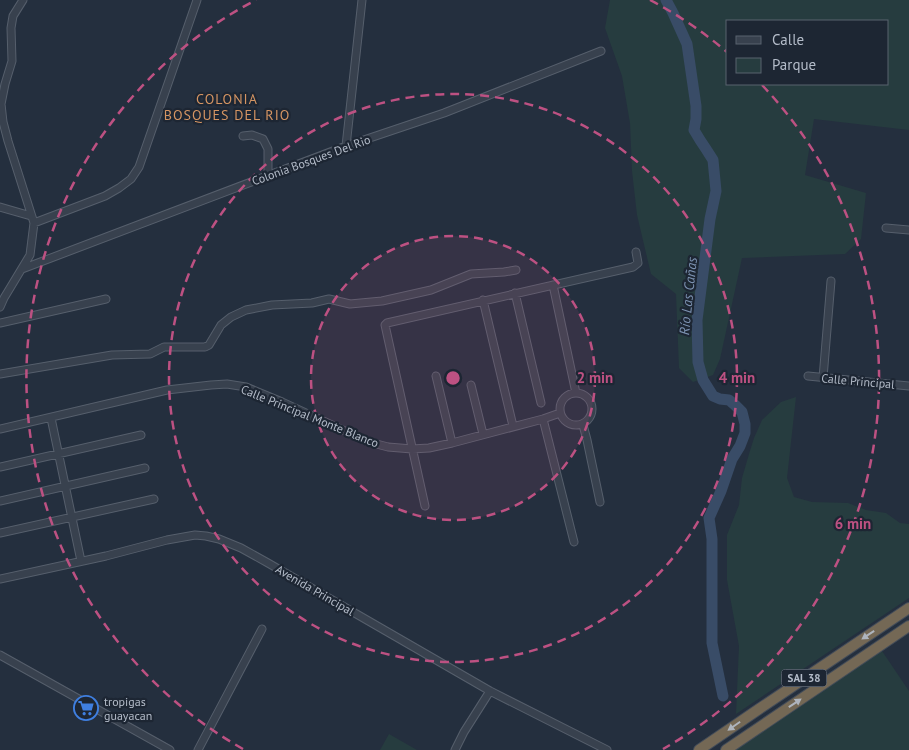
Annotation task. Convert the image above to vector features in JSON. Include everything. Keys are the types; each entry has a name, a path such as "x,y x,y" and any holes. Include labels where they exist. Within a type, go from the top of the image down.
{"highway":[{"name":"SAL 38","path":"699,750 909,608"},
{"name":"SAL 38","path":"726,750 909,626"}],"street":[{"path":"0,307 30,255 32,220 8,141 1,104 12,60 11,28 13,16 23,0"},
{"path":"0,207 32,220 105,196 120,188 131,179 139,167 197,0"},
{"path":"346,146 362,0"},
{"name":"Colonia Bosques Del Rio","path":"22,269 346,146 444,113 601,52"},
{"path":"243,136 252,135 263,139 268,149 268,176"},
{"path":"886,228 909,230"},
{"path":"425,506 385,326 387,323 633,267 638,263 636,252"},
{"path":"0,374 112,355 150,354 164,347 204,348 221,325 231,317 246,310 272,305 312,304 329,299 350,304 382,300 431,290 471,274 516,270"},
{"path":"823,378 831,281"},
{"path":"553,285 576,393"},
{"path":"515,293 541,403"},
{"path":"0,323 106,300"},
{"path":"484,300 513,426"},
{"path":"436,376 452,443"},
{"name":"Calle Principal","path":"808,376 909,386"},
{"name":"Calle Principal Monte Blanco","path":"0,430 167,390 227,384 246,387 368,442 388,447 429,448 560,413"},
{"path":"471,385 483,434"},
{"path":"576,393 587,396 593,406 593,412 587,422 577,426 566,422 560,413 563,399 576,393"},
{"path":"50,418 81,561"},
{"path":"543,419 574,542"},
{"path":"582,425 600,502"},
{"path":"0,467 141,435"},
{"path":"0,500 145,468"},
{"path":"0,533 154,499"},
{"name":"Avenida Principal","path":"0,579 186,536 195,535 219,539 241,548 268,563 490,690 607,750"},
{"path":"198,750 262,629"},
{"path":"0,655 170,750"},
{"path":"455,750 490,690"}],"green space":[{"path":"610,0 909,0 909,130 814,119 805,175 866,193 861,239 845,254 742,258 720,359 713,375 693,382 679,368 676,294 651,274 637,215 632,171 630,123 622,76 605,28"},
{"path":"796,397 787,478 794,497 812,502 848,503 866,510 886,513 900,523 909,524 909,598 736,714 739,646 727,580 727,535 739,505 742,478 754,438 762,420 781,402"},
{"path":"882,651 909,691 909,750 732,750 732,748"},
{"path":"389,734 417,750 380,750"}],"waterway":[{"name":"Río Las Cañas","path":"666,0 687,44 696,106 694,130 713,160 716,191 710,219 697,320 698,362 703,380 713,396 729,400 735,405 742,412 745,424 745,433 732,459 709,518 712,539 712,643 723,696"}],"place":[{"name":"tropigas guayacan","path":"86,708"}],"district":[{"name":"COLONIA BOSQUES DEL RIO","path":"227,108"}]}
